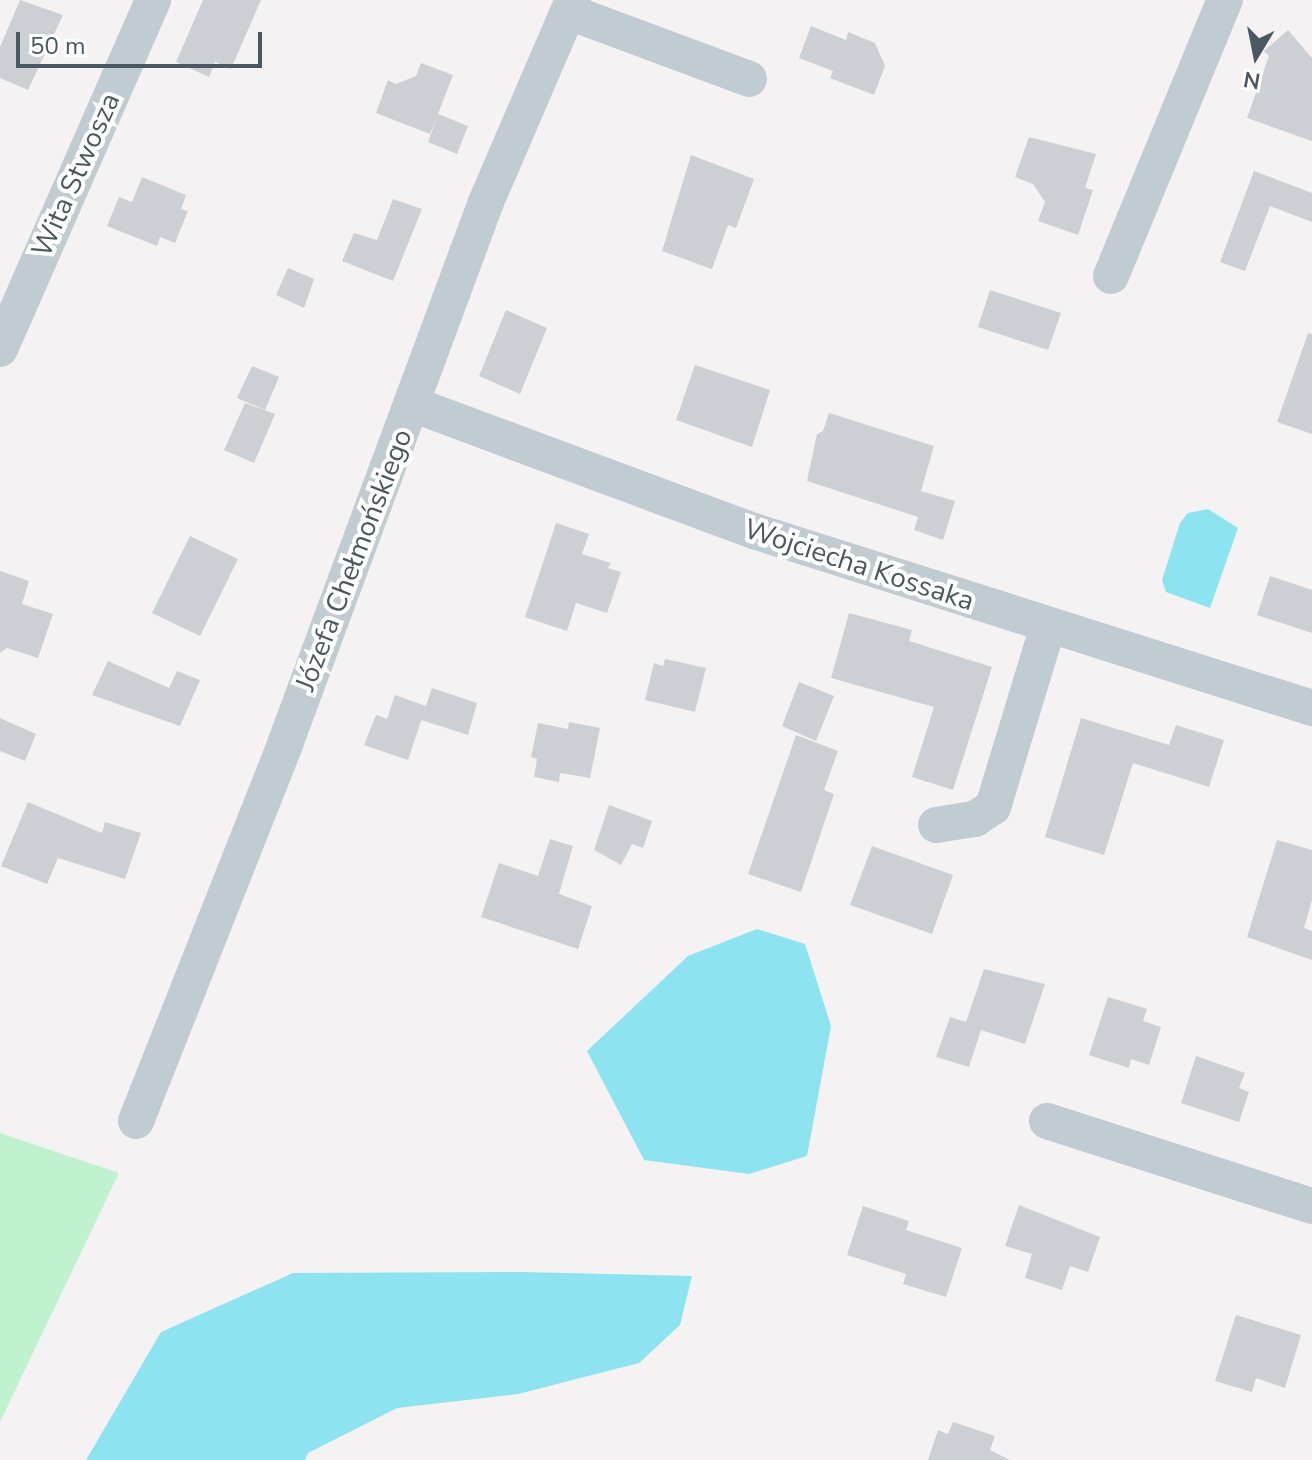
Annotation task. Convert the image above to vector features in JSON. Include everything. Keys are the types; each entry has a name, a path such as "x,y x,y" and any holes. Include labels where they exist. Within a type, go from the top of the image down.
{"street":[{"name":"Wita Stwosza","path":"0,349 153,0"},
{"path":"1111,276 1225,0"},
{"path":"571,6 749,79"},
{"name":"Józefa Chełmońskiego","path":"136,1121 412,404 486,202 571,6"},
{"name":"Wojciecha Kossaka","path":"412,404 754,531 1312,708"},
{"path":"936,825 975,819 993,807 1048,626"},
{"path":"1047,1121 1312,1206"}],"green space":[{"path":"0,1133 119,1173 0,1422"}],"water":[{"path":"1208,509 1238,528 1210,608 1166,592 1162,580 1180,523 1188,513"},
{"path":"757,929 805,944 831,1026 807,1156 749,1174 644,1160 587,1051 688,956"},
{"path":"522,1272 692,1276 680,1325 639,1363 518,1394 397,1408 308,1453 305,1460 86,1460 161,1332 293,1273"}],"building":[{"path":"20,0 63,15 28,90 0,78 0,47"},
{"path":"203,0 261,0 231,69 215,62 209,77 176,62"},
{"path":"811,26 846,40 848,32 875,43 885,66 874,95 830,78 833,71 799,58"},
{"path":"1288,30 1312,58 1312,141 1247,118 1269,56 1264,51"},
{"path":"421,63 453,75 438,114 468,126 457,154 428,142 438,115 430,134 376,113 388,80 396,84 416,76"},
{"path":"1029,137 1096,154 1085,188 1093,190 1078,235 1038,221 1045,202 1033,184 1015,177"},
{"path":"691,155 754,179 736,228 728,225 712,269 662,251"},
{"path":"1254,171 1312,193 1312,222 1270,206 1245,271 1220,262"},
{"path":"142,177 186,195 181,209 188,211 175,243 160,237 157,246 107,226 119,197 132,202"},
{"path":"393,199 422,209 393,281 342,261 354,233 377,240"},
{"path":"288,268 314,279 304,308 276,295"},
{"path":"990,290 1061,313 1048,350 978,327"},
{"path":"506,310 547,328 520,394 479,376"},
{"path":"1308,333 1312,334 1312,434 1277,422"},
{"path":"695,365 770,390 752,447 676,420"},
{"path":"252,366 279,377 265,410 237,398"},
{"path":"245,403 275,414 254,463 224,450"},
{"path":"829,413 934,446 921,491 955,501 943,540 914,530 918,517 807,481 817,434 823,431"},
{"path":"556,523 589,534 582,554 611,563 608,568 621,572 607,613 576,603 567,631 525,617"},
{"path":"190,536 238,559 200,636 152,613"},
{"path":"0,571 29,581 22,604 53,614 38,658 7,648 0,653"},
{"path":"1270,576 1312,590 1312,633 1257,615"},
{"path":"849,613 912,630 909,641 992,667 953,790 912,777 934,707 831,678"},
{"path":"665,659 706,668 695,712 645,700 654,663 663,666"},
{"path":"108,661 169,688 177,671 200,680 180,726 92,695"},
{"path":"799,682 834,696 816,741 782,726"},
{"path":"432,688 477,703 468,735 421,720"},
{"path":"395,695 426,706 408,760 364,745 376,715 387,719"},
{"path":"0,718 36,734 25,761 0,751"},
{"path":"1081,718 1169,745 1176,725 1224,740 1209,787 1133,763 1104,855 1045,837"},
{"path":"569,722 600,728 590,778 560,773 559,782 534,777 537,759 531,757 538,723 568,729"},
{"path":"796,735 838,751 824,790 834,794 801,892 748,874"},
{"path":"28,802 102,833 105,822 141,833 125,879 58,858 47,884 1,866"},
{"path":"609,805 652,821 643,848 632,844 621,865 594,850"},
{"path":"550,839 573,846 559,894 592,906 578,949 481,917 499,863 538,876"},
{"path":"1277,840 1312,850 1312,900 1304,928 1312,931 1312,960 1247,937"},
{"path":"872,846 953,875 932,934 850,905"},
{"path":"984,969 1045,984 1025,1044 981,1030 969,1067 936,1057 950,1017 966,1022"},
{"path":"1108,997 1147,1009 1143,1021 1161,1027 1149,1065 1131,1059 1129,1068 1089,1055"},
{"path":"1196,1056 1245,1073 1239,1088 1249,1092 1239,1122 1181,1103"},
{"path":"1019,1205 1100,1237 1088,1272 1070,1266 1062,1290 1025,1278 1032,1254 1005,1246"},
{"path":"863,1206 909,1221 906,1230 962,1248 946,1297 903,1284 906,1274 847,1255"},
{"path":"1236,1315 1301,1335 1285,1388 1256,1378 1252,1392 1215,1381"},
{"path":"953,1422 995,1436 990,1450 1010,1460 928,1460 938,1430 948,1434"}]}
